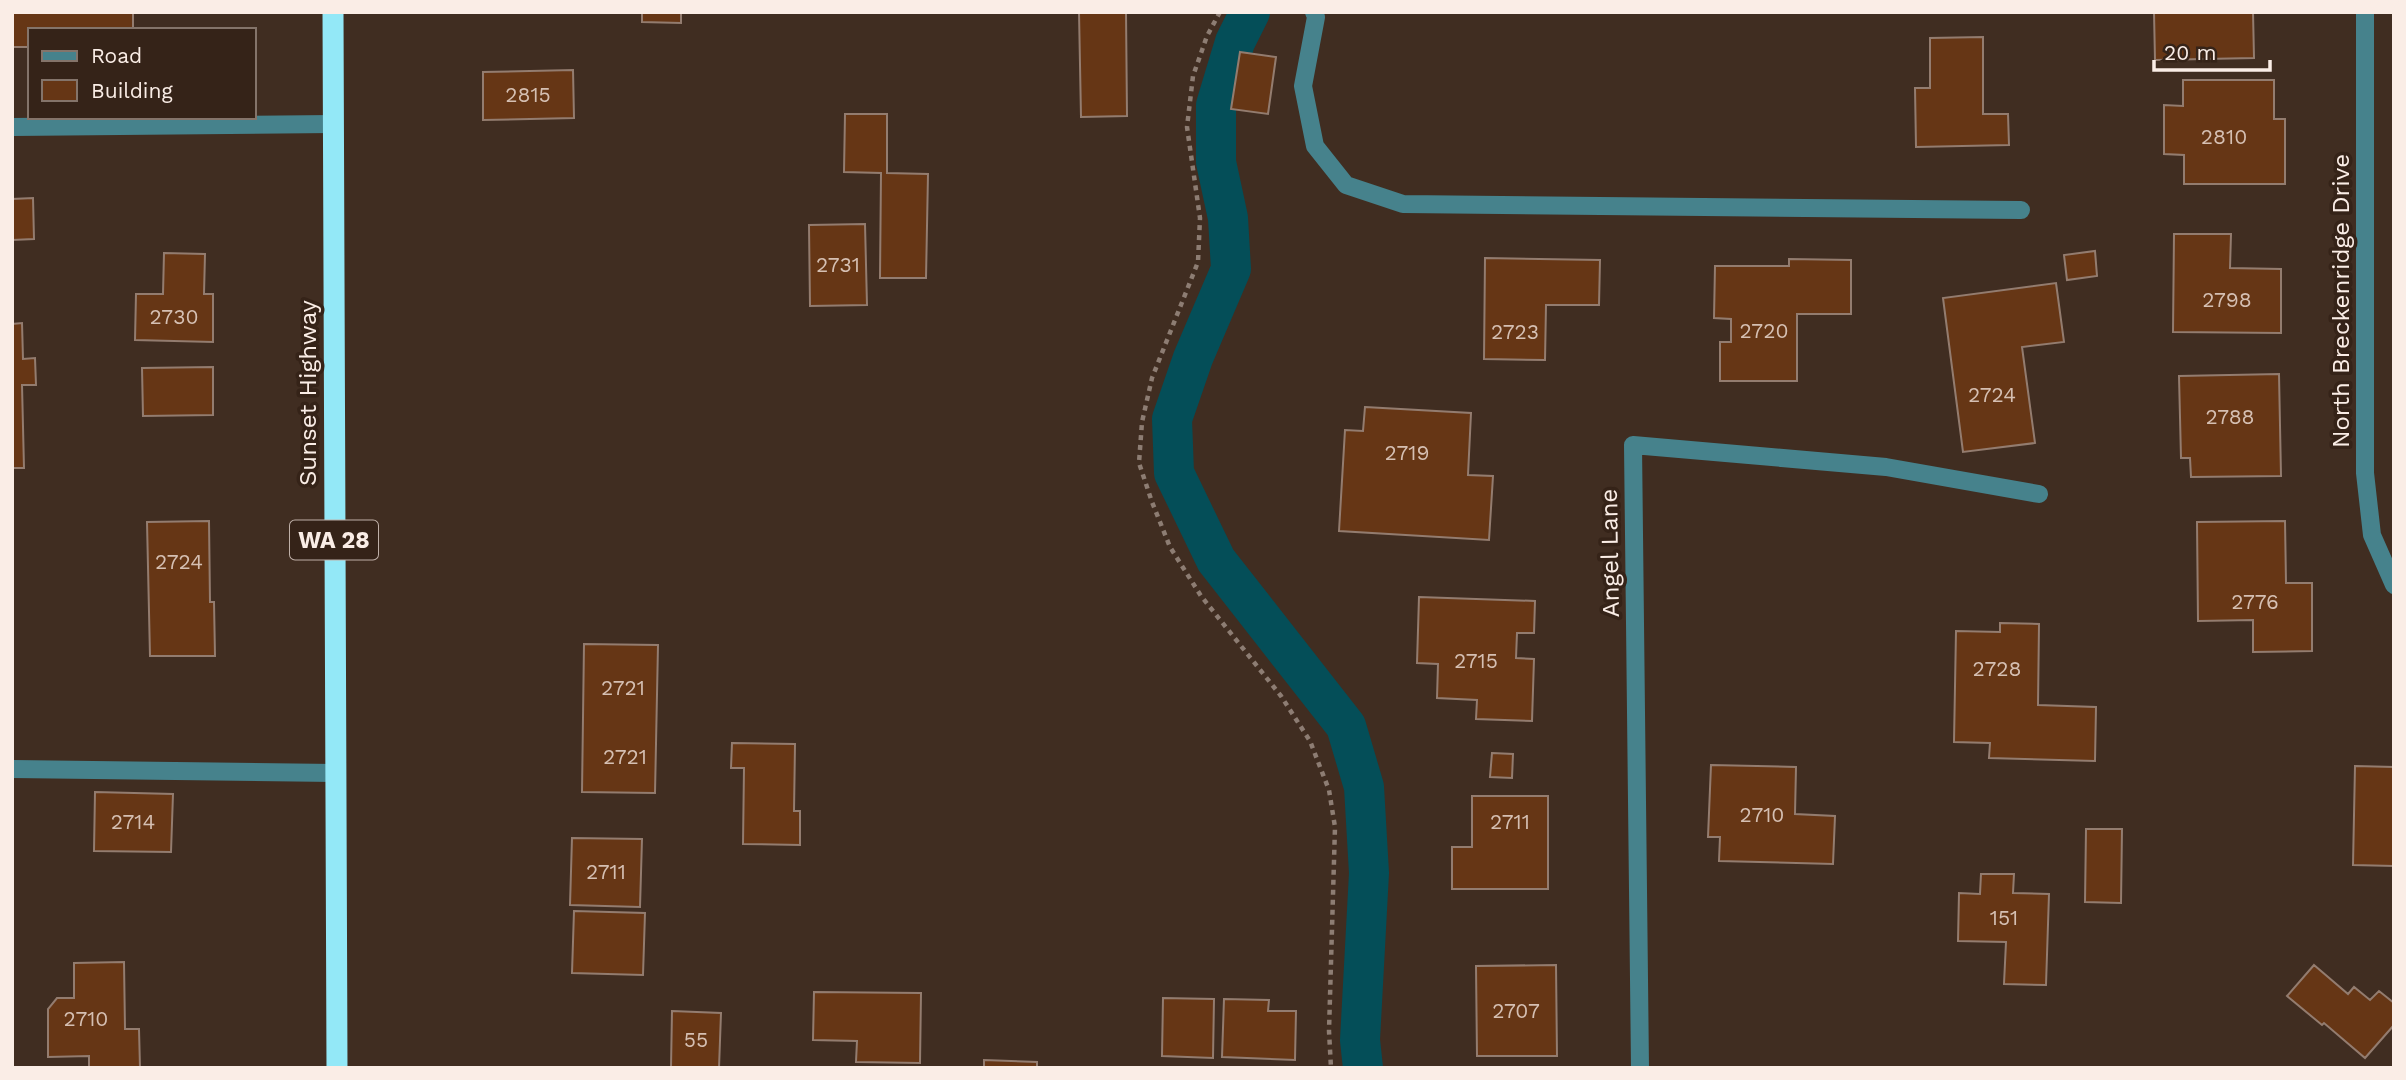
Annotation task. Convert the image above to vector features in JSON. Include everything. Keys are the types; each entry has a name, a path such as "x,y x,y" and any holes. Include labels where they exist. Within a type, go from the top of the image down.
{"highway":[{"name":"Sunset Highway","path":"333,12 337,1068"}],"street":[{"path":"1314,12 1316,17 1303,86 1315,146 1346,186 1403,204 2021,210"},
{"name":"North Breckenridge Drive","path":"2365,12 2365,473 2372,535 2394,585"},
{"path":"12,127 333,124"},
{"name":"Angel Lane","path":"1640,1068 1633,445 1886,467 2039,494"},
{"path":"12,769 335,773"}],"path":[{"path":"1220,12 1207,36 1193,76 1187,127 1200,218 1198,262 1152,378 1142,422 1139,463 1170,547 1201,596 1273,687 1310,741 1329,790 1335,827 1329,1031 1331,1068"}],"building":[{"path":"12,12 133,12 133,28 28,28 28,47 12,47"},
{"path":"642,12 681,12 681,23 642,22"},
{"path":"1079,12 1126,12 1127,116 1081,117"},
{"path":"2154,12 2253,12 2254,58 2155,60"},
{"path":"1983,37 1983,114 2008,114 2009,145 1916,147 1915,88 1930,88 1930,38"},
{"path":"1240,52 1276,57 1268,114 1231,109"},
{"path":"573,70 574,118 483,120 483,72"},
{"path":"2183,80 2274,80 2274,119 2285,119 2285,184 2184,184 2184,155 2164,154 2164,105 2183,106"},
{"path":"845,114 887,114 887,173 928,174 926,278 880,278 881,173 844,172"},
{"path":"33,198 34,239 12,240 12,199"},
{"path":"865,224 867,305 810,306 809,225"},
{"path":"2174,234 2231,234 2230,268 2281,269 2281,333 2173,332"},
{"path":"2095,251 2097,276 2067,280 2064,255"},
{"path":"164,253 205,254 204,294 213,294 213,342 135,340 136,294 163,294"},
{"path":"1485,258 1600,260 1599,305 1546,305 1545,360 1484,359"},
{"path":"1789,259 1851,260 1851,314 1797,314 1797,381 1720,381 1720,342 1731,342 1731,319 1714,318 1715,266 1789,266"},
{"path":"2056,283 2064,342 2022,347 2035,443 1963,452 1943,298"},
{"path":"22,323 23,359 35,358 36,385 22,385 24,468 12,468 12,324"},
{"path":"213,367 213,415 143,416 142,368"},
{"path":"2279,374 2281,476 2191,477 2190,458 2181,458 2179,376"},
{"path":"1365,407 1471,413 1468,475 1493,476 1489,540 1339,531 1345,430 1363,431"},
{"path":"209,521 210,602 214,602 215,656 150,656 147,522"},
{"path":"2285,521 2286,583 2312,583 2312,651 2253,652 2253,620 2198,621 2197,522"},
{"path":"1419,597 1535,601 1534,633 1517,633 1516,658 1534,659 1532,721 1476,719 1477,700 1437,698 1438,664 1417,663"},
{"path":"2000,623 2039,624 2038,705 2096,707 2095,761 1989,758 1990,743 1954,742 1956,631 2000,632"},
{"path":"584,644 658,645 655,793 582,792"},
{"path":"732,743 795,744 794,811 800,811 800,845 743,844 744,768 731,768"},
{"path":"1492,753 1513,754 1512,778 1490,777"},
{"path":"1711,765 1796,767 1795,814 1835,816 1833,864 1719,861 1720,837 1708,837"},
{"path":"2355,766 2394,767 2394,866 2353,865"},
{"path":"95,792 173,794 171,852 94,851"},
{"path":"1472,796 1548,796 1548,889 1452,889 1452,847 1472,847"},
{"path":"2086,829 2122,829 2121,903 2085,902"},
{"path":"572,838 642,839 640,907 570,905"},
{"path":"1981,874 2014,874 2013,893 2049,894 2046,985 2004,984 2006,942 1958,941 1959,893 1980,894"},
{"path":"574,911 645,913 643,975 572,973"},
{"path":"124,962 125,1029 139,1029 140,1068 89,1068 89,1056 48,1057 48,1009 57,998 74,998 74,963"},
{"path":"1556,965 1557,1056 1477,1056 1476,966"},
{"path":"2314,965 2348,994 2354,987 2370,1000 2379,991 2394,1003 2394,1025 2365,1058 2287,996"},
{"path":"814,992 921,993 920,1063 856,1062 857,1041 813,1040"},
{"path":"1163,998 1214,999 1213,1058 1162,1056"},
{"path":"1224,999 1269,1000 1268,1011 1296,1011 1295,1060 1222,1057"},
{"path":"672,1011 721,1013 719,1068 671,1068"},
{"path":"984,1060 1037,1062 1037,1068 984,1068"}],"waterway":[{"path":"1250,12 1235,42 1216,105 1216,162 1228,218 1231,269 1193,358 1172,419 1174,473 1216,560 1346,726 1364,787 1369,873 1360,1040 1363,1068"}]}
